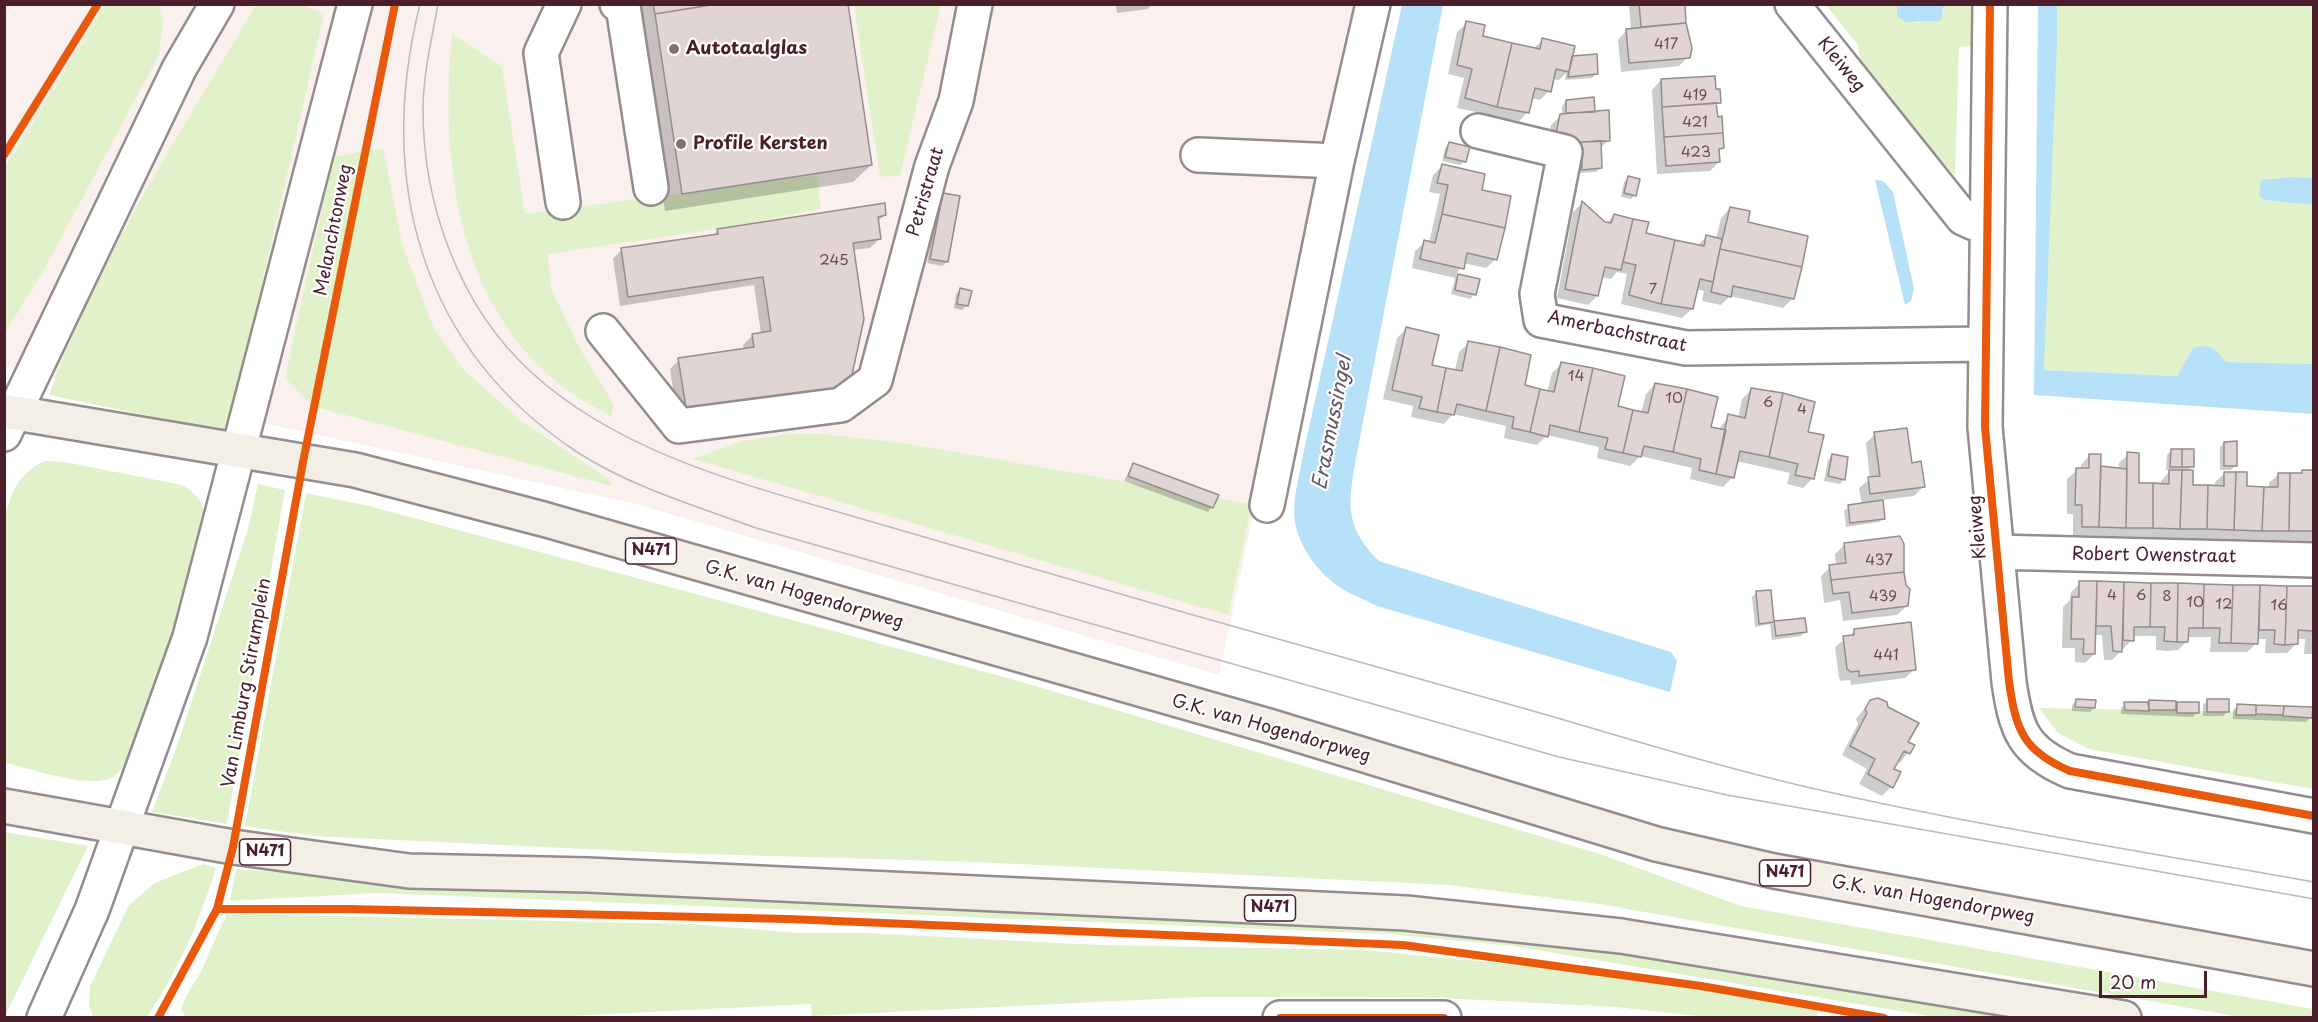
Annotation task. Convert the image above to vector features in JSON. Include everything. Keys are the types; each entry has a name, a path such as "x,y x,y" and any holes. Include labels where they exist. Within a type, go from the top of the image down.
{"main road":[{"name":"N471","path":"7,419 237,452"},
{"name":"G.K. van Hogendorpweg","path":"237,452 355,470 543,519 1269,726 1656,844 1785,873 2313,969"},
{"name":"N471","path":"4,806 232,848 409,871 600,875 1406,913 1621,936 2124,1017"}],"street":[{"path":"7,419 179,69 217,4"},
{"name":"Melanchtonweg","path":"237,452 355,4"},
{"path":"563,202 541,53 564,4"},
{"path":"617,4 623,6 651,188"},
{"name":"Petristraat","path":"603,331 679,426 841,405 875,380 932,166 956,101 975,4"},
{"path":"1268,505 1337,161 1373,4"},
{"name":"Kleiweg","path":"1792,4 1964,218 1974,223 1987,225"},
{"name":"Kleiweg","path":"1990,4 1985,427 1995,552 2014,714 2020,731 2032,749 2048,762 2070,771 2097,778 2313,816"},
{"name":"Amerbachstraat","path":"1478,131 1565,152 1537,294 1541,320 1686,348 1986,344"},
{"path":"1198,154 1337,161"},
{"path":"44,1017 92,910 190,637 237,452"},
{"name":"Robert Owenstraat","path":"1995,552 2313,560"},
{"path":"1280,1017 1444,1017"}],"shaded area":[{"path":"5,5 1361,5 1219,675 636,504 5,367"}],"green space":[{"path":"105,5 159,5 163,23 159,55 45,268 5,333 5,168"},
{"path":"256,5 302,5 324,14 240,379 231,433 49,395 69,344 117,244 171,147"},
{"path":"854,5 941,5 900,175 880,177"},
{"path":"1826,5 1897,5 1897,16 1909,21 1921,22 1932,20 1943,13 1944,5 1971,5 1971,46 1959,47 1955,176 1861,69 1858,45"},
{"path":"2057,5 2313,5 2313,178 2294,177 2265,200 2313,205 2313,364 2225,362 2193,348 2177,376 2043,370"},
{"path":"452,33 502,67 525,214 817,175 821,209 717,229 548,254 551,289 580,349 614,405 611,417 563,387 523,348 496,309 476,267 462,222 453,175 449,128"},
{"path":"383,148 402,244 434,329 463,369 521,421 610,480 612,486 312,406 285,378 333,157"},
{"path":"789,434 824,434 909,444 1252,504 1228,615 693,459 742,441"},
{"path":"44,461 65,462 182,485 197,496 203,509 202,543 132,753 115,776 105,780 77,780 5,763 4,518 17,484 27,472"},
{"path":"258,484 285,490 227,824 152,812 176,749 248,529"},
{"path":"306,493 369,506 1015,680 1600,854 1741,906 2313,1009 2313,1017 2240,1017 1599,904 1449,885 976,862 669,853 313,836 245,826"},
{"path":"2039,708 2313,713 2313,789 2089,749 2058,733"},
{"path":"4,832 88,846 5,1016"},
{"path":"203,864 216,868 203,908 178,963 147,1017 93,1017 89,1005 90,986 129,905 155,883"},
{"path":"236,869 384,879 1492,929 1680,958 2017,1017 1935,1017 1513,946 1387,934 378,893 230,901"},
{"path":"227,915 692,924 797,933 869,933 1099,945 1366,950 1678,981 1818,1009 1817,1017 1716,1018 1615,1007 1442,998 1200,997 812,1016 811,1004 531,1018 186,1017 181,1010 183,1004"}],"water":[{"name":"Erasmussingel","path":"1402,5 1443,5 1354,470 1351,511 1354,523 1367,548 1379,561 1671,652 1677,661 1670,692 1377,606 1344,590 1325,575 1309,556 1298,533 1294,510 1298,478"},
{"path":"1897,5 1944,5 1941,21 1906,22 1897,16"},
{"path":"2038,5 2057,5 2044,370 2177,376 2193,348 2203,346 2216,351 2226,362 2313,364 2313,414 2034,395"},
{"path":"2313,178 2313,205 2264,200 2259,196 2261,180"},
{"path":"1875,180 1883,181 1893,192 1914,289 1911,301 1905,305"}],"building":[{"path":"653,4 717,4 655,14"},
{"path":"717,4 848,4 872,165 682,194 655,14"},
{"path":"1639,4 1685,4 1686,23 1641,27"},
{"path":"1466,21 1485,25 1483,36 1512,43 1497,107 1465,98 1472,69 1457,65"},
{"path":"1686,23 1692,48 1690,58 1629,63 1626,29"},
{"path":"1542,38 1575,46 1569,72 1556,69 1551,92 1535,88 1529,113 1497,107 1512,43 1540,49"},
{"path":"1597,54 1598,74 1568,77 1572,56"},
{"path":"1715,76 1716,89 1720,89 1721,103 1662,107 1661,79"},
{"path":"1594,97 1595,112 1566,113 1566,100"},
{"path":"1716,103 1718,117 1722,116 1723,133 1664,137 1662,107"},
{"path":"1609,110 1610,141 1554,143 1560,114"},
{"path":"1723,133 1724,148 1719,149 1720,162 1666,166 1664,137"},
{"path":"1601,141 1602,168 1582,170 1581,142"},
{"path":"1449,142 1470,147 1466,162 1445,157"},
{"path":"1442,164 1485,174 1482,190 1511,196 1505,228 1442,214 1448,185 1437,183"},
{"path":"1628,176 1640,179 1636,196 1624,193"},
{"path":"943,193 960,196 948,262 930,259"},
{"path":"1582,201 1605,222 1611,223 1614,214 1633,219 1621,270 1605,267 1598,296 1565,289"},
{"path":"885,203 886,215 878,217 881,239 853,243 864,319 849,389 687,413 678,358 754,347 752,334 771,331 763,277 628,297 621,248 718,234 717,229"},
{"path":"1730,207 1750,211 1748,222 1808,236 1802,267 1720,249"},
{"path":"1442,214 1505,228 1497,260 1467,253 1464,269 1420,259 1424,240 1435,243"},
{"path":"1633,219 1649,222 1646,233 1675,240 1661,304 1629,295 1636,265 1623,262"},
{"path":"1706,235 1722,239 1713,282 1700,279 1693,309 1661,304 1675,240 1704,246"},
{"path":"1720,249 1802,267 1794,299 1733,286 1731,297 1711,292"},
{"path":"1458,274 1480,279 1476,295 1455,290"},
{"path":"960,288 972,291 968,306 957,304"},
{"path":"1406,327 1439,335 1432,365 1446,368 1437,412 1419,408 1422,397 1392,390"},
{"path":"1468,341 1500,347 1486,411 1457,404 1454,415 1437,412 1446,368 1462,371"},
{"path":"1500,347 1531,355 1525,385 1540,389 1530,432 1512,428 1514,417 1486,411"},
{"path":"1561,362 1593,368 1579,432 1550,425 1548,437 1530,432 1540,389 1554,392"},
{"path":"1593,368 1625,376 1618,406 1633,410 1623,453 1605,449 1608,438 1579,432"},
{"path":"1655,383 1687,389 1673,452 1644,446 1641,457 1623,453 1633,410 1648,413"},
{"path":"1751,388 1783,393 1769,457 1740,451 1734,478 1716,474 1728,414 1745,418"},
{"path":"1687,389 1718,397 1711,427 1726,430 1716,474 1699,470 1701,459 1673,452"},
{"path":"1783,393 1815,402 1808,432 1824,435 1814,479 1795,475 1798,464 1769,457"},
{"path":"1907,428 1912,463 1921,461 1925,487 1870,494 1868,477 1880,476 1874,432"},
{"path":"2237,441 2237,466 2224,466 2224,442"},
{"path":"2171,449 2182,449 2182,467 2170,467"},
{"path":"2182,449 2194,449 2194,467 2182,467"},
{"path":"2127,452 2139,453 2139,483 2153,483 2153,528 2126,528"},
{"path":"1832,454 1848,457 1845,480 1828,476"},
{"path":"2089,454 2101,454 2099,527 2082,527 2082,505 2075,505 2076,468 2089,468"},
{"path":"1133,463 1219,495 1213,508 1128,476"},
{"path":"2101,466 2127,469 2126,528 2099,527"},
{"path":"2169,470 2182,470 2180,529 2153,528 2153,483 2169,484"},
{"path":"2182,470 2193,470 2193,485 2208,485 2207,529 2180,529"},
{"path":"2302,470 2314,470 2314,531 2289,531 2290,473 2302,473"},
{"path":"2224,472 2236,472 2234,530 2207,529 2208,485 2224,486"},
{"path":"2236,472 2247,472 2247,486 2264,487 2262,531 2234,530"},
{"path":"2278,473 2290,473 2289,531 2262,531 2264,487 2278,487"},
{"path":"1883,500 1885,519 1850,523 1848,505"},
{"path":"1900,536 1904,544 1904,572 1831,580 1829,565 1846,563 1844,543"},
{"path":"1904,572 1906,585 1910,589 1908,606 1852,613 1849,592 1833,594 1831,580"},
{"path":"2079,581 2097,581 2095,654 2083,654 2084,639 2071,639 2072,597 2079,597"},
{"path":"2097,581 2124,582 2122,652 2113,651 2111,626 2096,626"},
{"path":"2124,582 2151,583 2150,627 2134,627 2134,641 2123,640"},
{"path":"2151,583 2178,583 2177,642 2164,641 2165,627 2150,627"},
{"path":"2178,583 2204,584 2203,628 2189,628 2188,642 2177,642"},
{"path":"2204,584 2233,585 2231,643 2219,643 2220,628 2203,628"},
{"path":"2233,585 2260,585 2258,644 2231,643"},
{"path":"2260,585 2287,586 2285,645 2274,644 2275,630 2259,630"},
{"path":"2287,586 2314,586 2313,631 2298,630 2298,644 2285,645"},
{"path":"1771,590 1774,622 1759,624 1756,591"},
{"path":"1805,618 1807,632 1776,636 1774,621"},
{"path":"1911,622 1916,670 1859,676 1859,671 1851,672 1847,669 1843,636 1854,635 1854,629"},
{"path":"1878,698 1887,702 1888,707 1919,723 1908,742 1915,745 1910,754 1904,751 1894,769 1901,772 1893,788 1868,774 1875,759 1850,746 1867,713 1865,709 1870,700"},
{"path":"2076,699 2096,700 2095,708 2075,707"},
{"path":"2207,699 2229,699 2229,712 2207,712"},
{"path":"2149,700 2176,701 2176,710 2149,710"},
{"path":"2124,702 2148,702 2149,711 2125,710"},
{"path":"2177,702 2199,702 2199,713 2177,713"},
{"path":"2237,704 2256,705 2256,715 2236,715"},
{"path":"2256,705 2284,706 2283,715 2256,714"},
{"path":"2284,706 2313,707 2312,718 2283,716"}],"tram line":[{"path":"420,4 408,70 404,134 409,196 423,255 447,311 480,363 523,410 577,452 619,476 756,528 1559,757 1727,795 2314,899"},
{"path":"438,4 425,80 424,142 437,214 464,284 483,316 505,345 531,372 564,399 599,422 637,442 676,459 757,488 1739,770 1873,802 2314,882"}],"cycle path":[{"path":"4,155 98,4"},
{"name":"Van Limburg Stirumplein","path":"158,1018 217,909 233,847 303,462 395,4"},
{"path":"1990,4 1985,427 2009,682 2019,726 2032,747 2070,771 2314,816"},
{"path":"217,909 349,909 789,919 1403,945 1701,986 1884,1018"},
{"path":"1280,1018 1444,1018"}],"place":[{"name":"Autotaalglas","path":"674,49"},
{"name":"Profile Kersten","path":"681,144"}]}
